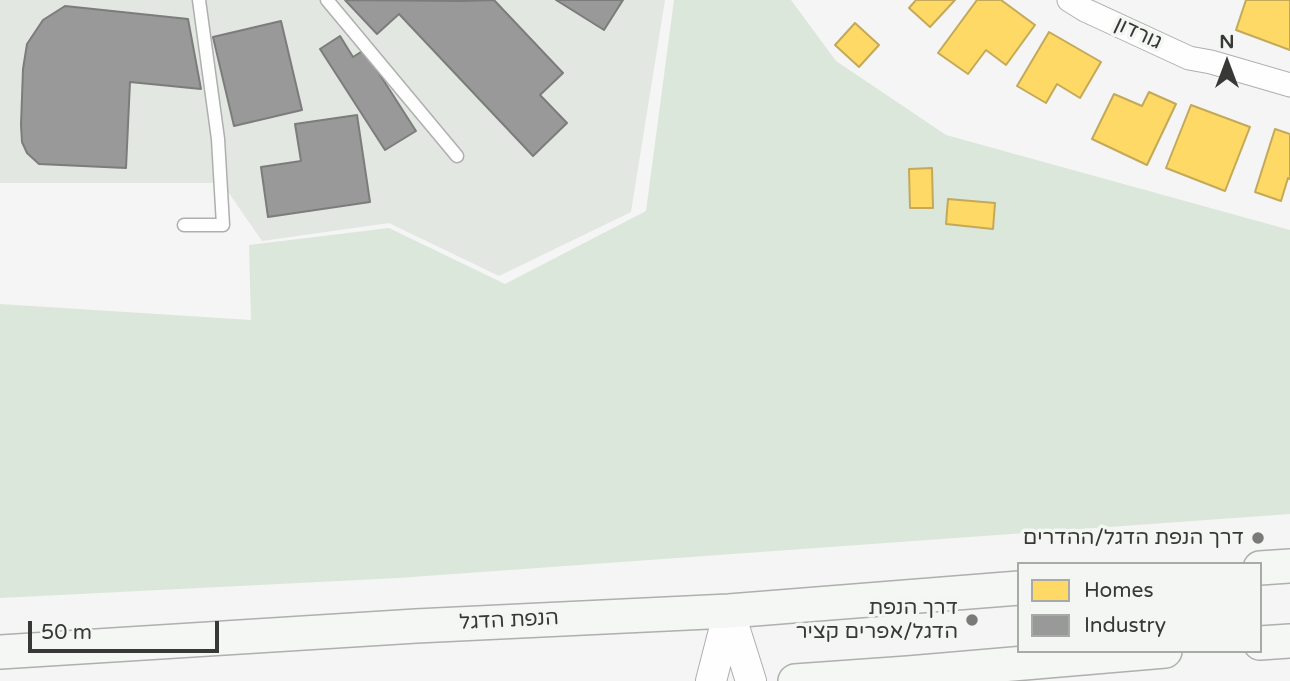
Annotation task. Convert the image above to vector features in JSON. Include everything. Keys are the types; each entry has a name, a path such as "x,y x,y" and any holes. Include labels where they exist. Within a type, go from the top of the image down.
{"main road":[{"path":"1262,569 1290,566"},
{"name":"הנפת הדגל","path":"0,652 416,626 729,611 1017,588"},
{"path":"1262,643 1290,640"},
{"path":"795,681 1142,653"},
{"path":"866,681 908,673"}],"street":[{"name":"גורדון","path":"1069,0 1189,58 1290,85"},
{"path":"711,681 729,611"},
{"path":"729,611 751,681"}],"lane":[{"path":"184,225 223,225 218,139 199,0"},
{"path":"327,0 457,156"}],"shaded area":[{"path":"0,0 665,0 631,212 499,276 389,223 262,241 222,183 0,183"}],"green space":[{"path":"674,0 791,0 836,61 946,135 1290,230 1290,514 398,578 0,598 0,304 251,320 249,245 389,228 505,284 646,211"}],"building: Homes":[{"path":"916,0 955,0 930,27 909,8"},
{"path":"977,0 1001,0 1035,25 1006,65 986,50 968,74 938,53"},
{"path":"1246,0 1290,0 1290,50 1236,30"},
{"path":"855,23 879,45 859,67 835,45"},
{"path":"1049,32 1101,62 1080,98 1057,84 1046,103 1017,86"},
{"path":"1149,92 1176,104 1147,165 1092,139 1114,94 1142,106"},
{"path":"1191,105 1250,127 1225,191 1166,168"},
{"path":"1275,129 1290,134 1290,179 1288,178 1281,201 1255,192"},
{"path":"932,168 933,208 910,208 909,169"},
{"path":"948,199 995,203 993,229 946,224"}],"building: Industry":[{"path":"345,0 494,0 563,73 540,95 567,123 533,156 399,14 377,34"},
{"path":"556,0 623,0 604,30"},
{"path":"65,6 188,19 201,89 130,82 126,168 39,164 27,153 22,142 23,69 27,44 43,20"},
{"path":"281,21 302,110 234,126 213,37"},
{"path":"340,36 353,57 364,50 416,131 385,150 320,49"},
{"path":"357,115 370,202 268,217 261,167 301,161 295,124"}],"place":[{"name":"דרך הנפת הדגל/ההדרים","path":"1258,538"},
{"name":"דרך הנפת הדגל/אפרים קציר","path":"972,620"}]}
